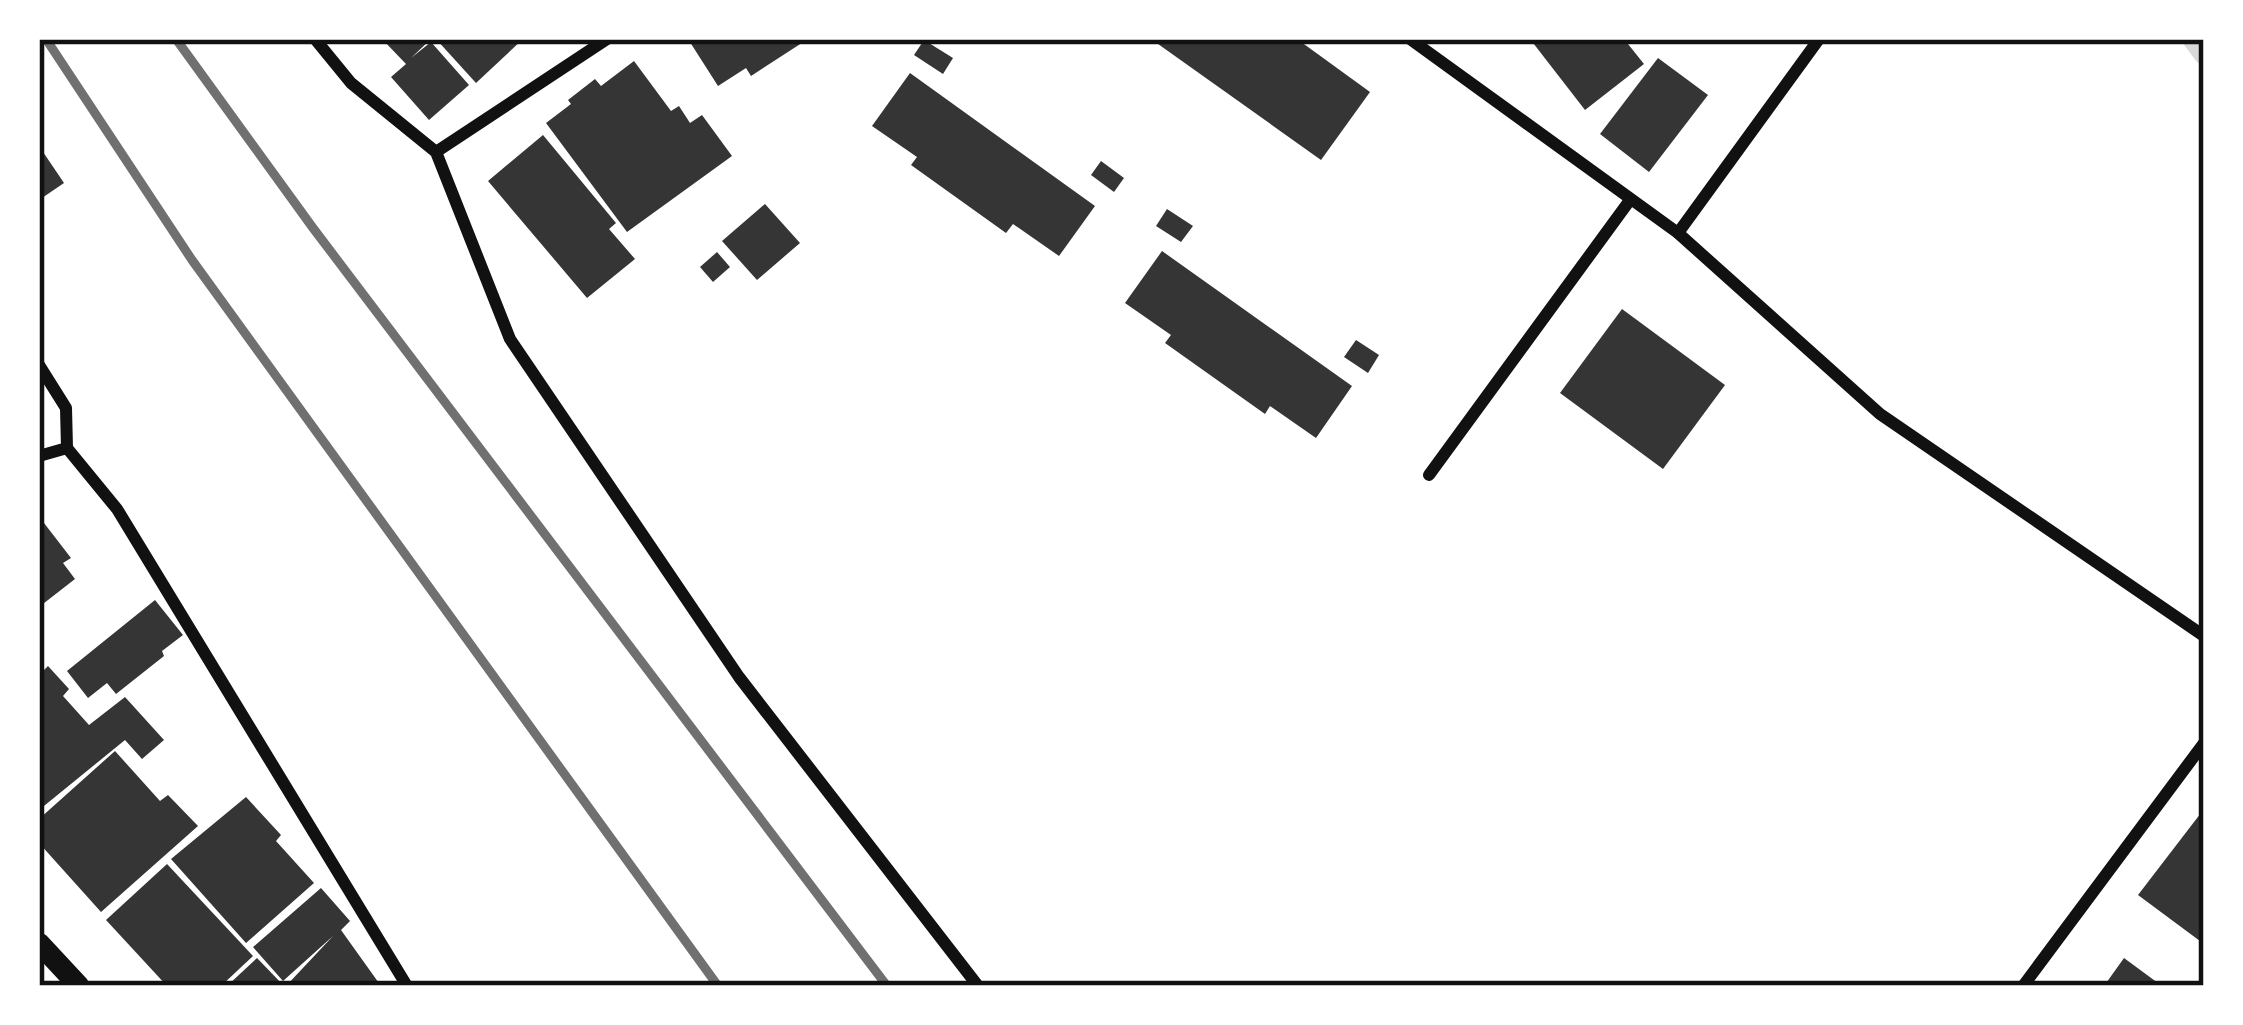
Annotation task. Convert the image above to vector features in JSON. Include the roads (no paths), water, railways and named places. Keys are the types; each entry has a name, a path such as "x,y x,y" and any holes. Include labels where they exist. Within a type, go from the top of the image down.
{"street":[{"path":"315,39 351,83 436,152 509,339 739,677 978,986"},
{"path":"436,152 607,39"},
{"path":"1410,39 1678,233 1880,414 2204,636"},
{"path":"1678,233 1819,39"},
{"path":"1429,475 1630,200"},
{"path":"39,365 66,408 67,448 117,509 406,986"},
{"path":"39,456 67,448"},
{"path":"2023,986 2204,743"},
{"path":"39,943 79,986"}],"waterway":[{"path":"2193,39 2204,54"}],"railway":[{"path":"46,39 192,260 718,986"},
{"path":"176,39 313,228 887,986"}]}
